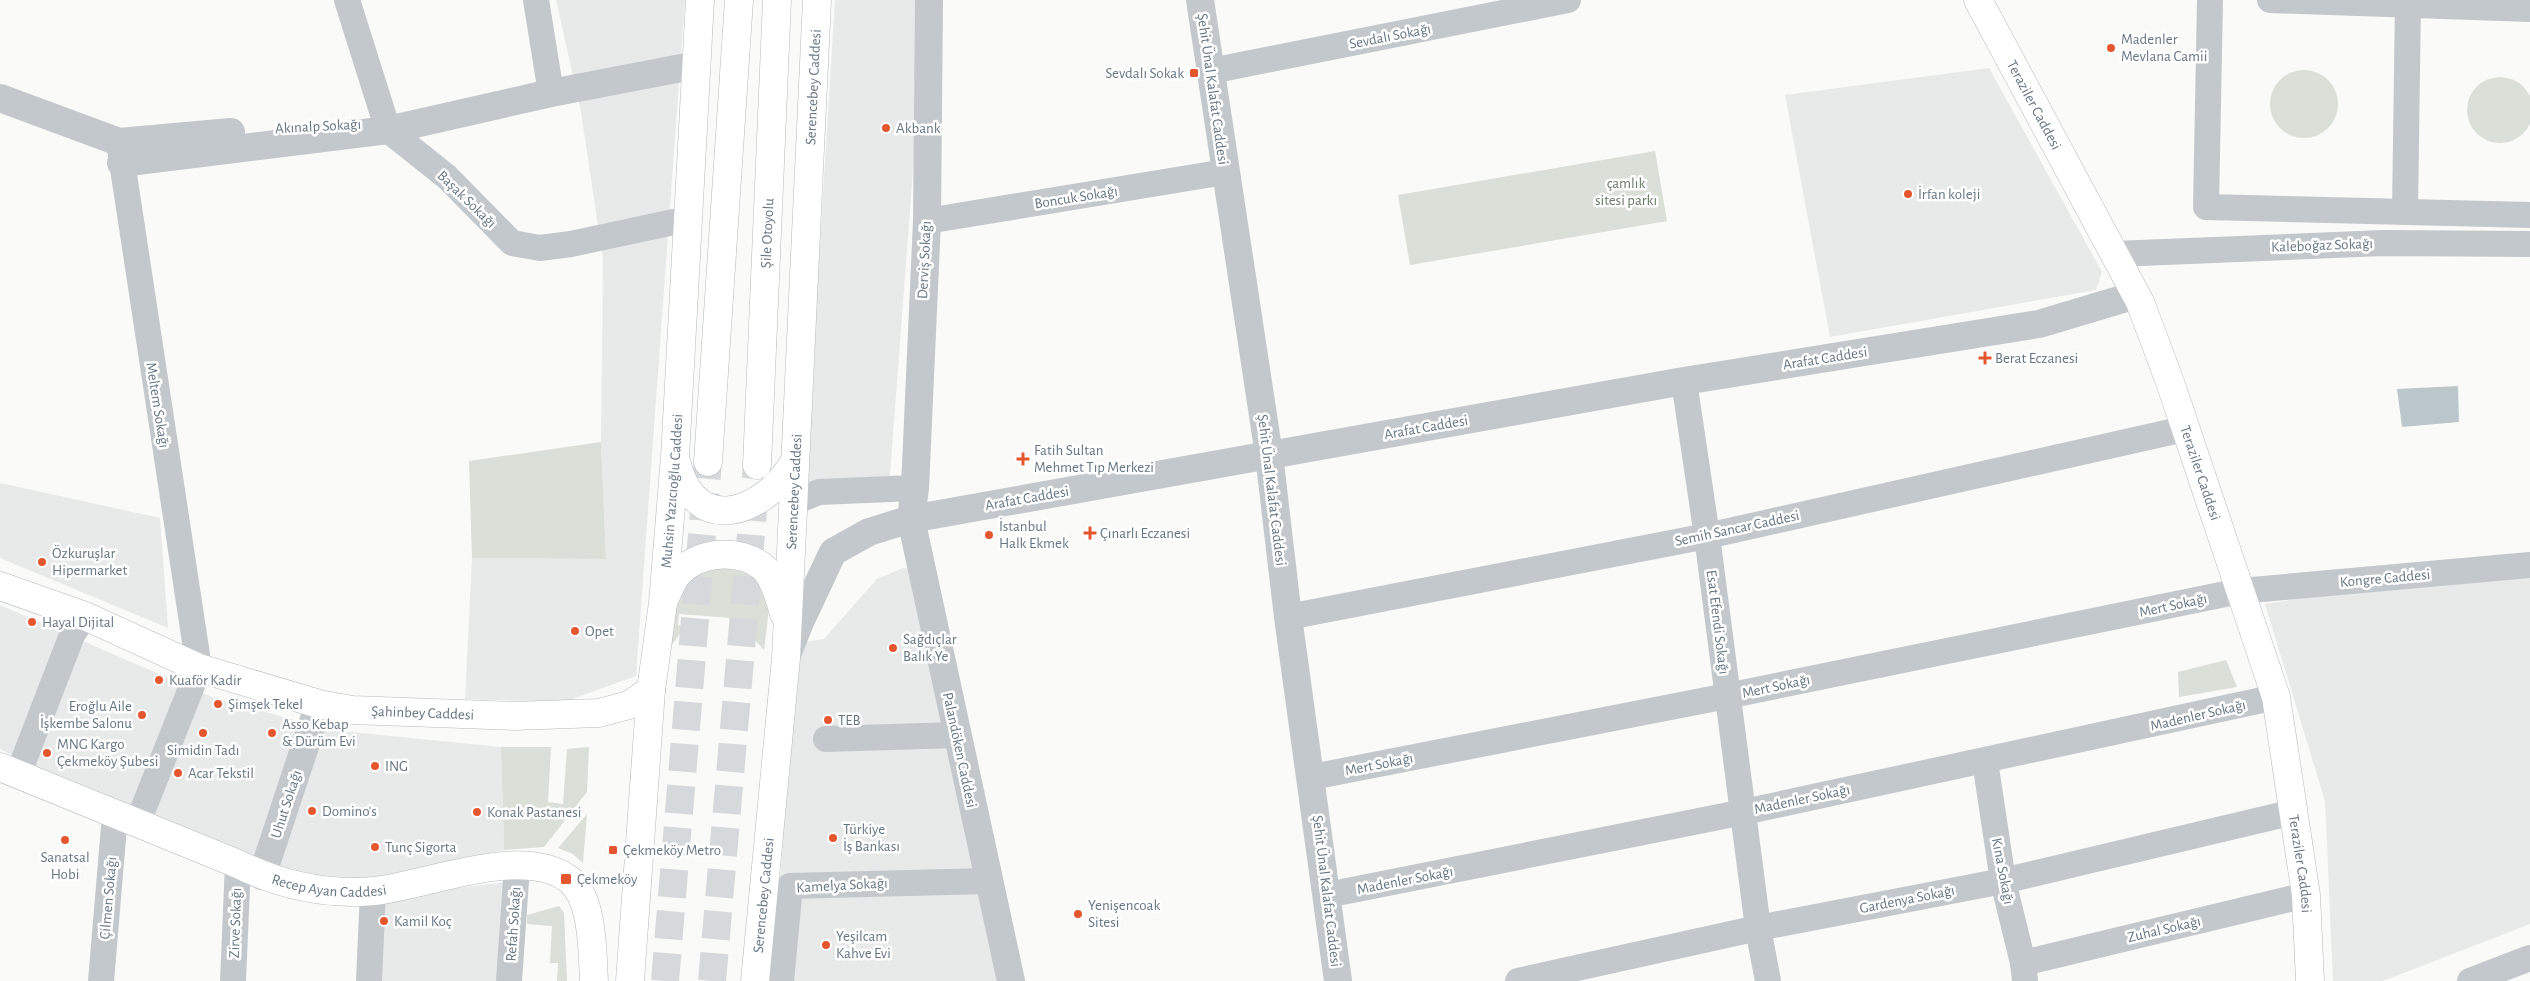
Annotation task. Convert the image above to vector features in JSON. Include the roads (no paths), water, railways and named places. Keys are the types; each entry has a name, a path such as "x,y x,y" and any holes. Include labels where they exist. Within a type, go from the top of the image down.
{"main road":[{"name":"Muhsin Yazıcıoğlu Caddesi","path":"630,981 651,690 663,603 675,457 700,0"},
{"path":"708,462 739,0"},
{"name":"Şile Otoyolu","path":"757,465 778,0"},
{"name":"Serencebey Caddesi","path":"755,981 788,630 792,503 817,0"},
{"name":"Teraziler Caddesi","path":"1978,0 2115,254 2136,295 2157,344 2184,429 2276,697 2306,895 2310,981"},
{"path":"675,457 683,484 701,505 727,512 750,506 770,492 786,476 795,461"},
{"path":"663,603 677,575 695,561 711,556 744,557 764,569 781,604 788,630"},
{"name":"Şahinbey Caddesi","path":"0,586 85,616 199,668 319,704 352,710 514,716 599,713 629,706 651,690"},
{"name":"Recep Ayan Caddesi","path":"9,771 238,864 262,876 307,889 373,891 478,869 532,866 550,870 568,878 588,908 594,981"}],"street":[{"path":"347,0 388,130 551,93 697,65"},
{"path":"536,0 551,93"},
{"name":"Derviş Sokağı","path":"911,519 915,488 927,221 929,0"},
{"name":"Şehit Ünal Kalafat Caddesi","path":"1200,0 1269,456 1288,617 1312,777 1338,981"},
{"name":"Sevdalı Sokağı","path":"1211,71 1568,0"},
{"path":"2210,0 2206,207 2530,215"},
{"path":"2270,0 2408,2 2530,9"},
{"path":"2405,212 2408,2"},
{"name":"Akınalp Sokağı","path":"0,98 120,152 361,121 388,130"},
{"name":"Başak Sokağı","path":"388,130 447,177 512,243 540,248 572,244 688,219"},
{"name":"Meltem Sokağı","path":"120,152 199,668"},
{"name":"Boncuk Sokağı","path":"927,221 1225,172"},
{"name":"Kaleboğaz Sokağı","path":"2115,254 2383,243 2530,244"},
{"name":"Arafat Caddesi","path":"786,658 800,622 833,552 869,532 911,519 1684,381 2040,324 2136,295"},
{"name":"Esat Efendi Sokağı","path":"1684,381 1707,536 1758,928 1768,981"},
{"name":"Semih Sancar Caddesi","path":"1288,617 1707,536 2184,429"},
{"path":"792,503 818,492 915,488"},
{"name":"Palandöken Caddesi","path":"911,519 1011,981"},
{"name":"Kongre Caddesi","path":"2240,591 2530,565"},
{"name":"Mert Sokağı","path":"1312,777 1727,696 2240,591"},
{"path":"9,771 72,635 85,616"},
{"name":"Çilmen Sokağı","path":"101,981 126,819 199,668"},
{"name":"Madenler Sokağı","path":"1327,895 1744,812 2276,697"},
{"name":"Uhut Sokağı","path":"262,876 319,704"},
{"path":"826,739 957,735"},
{"name":"Kına Sokağı","path":"1984,761 2003,881 2024,972"},
{"name":"Gardenya Sokağı","path":"1518,981 1758,928 2003,881 2294,812"},
{"name":"Zirve Sokağı","path":"233,981 238,864"},
{"name":"Refah Sokağı","path":"509,981 517,866"},
{"name":"Kamelya Sokağı","path":"781,981 790,886 988,880"},
{"path":"369,981 373,891"},
{"name":"Zuhal Sokağı","path":"2024,972 2306,895"},
{"path":"2470,981 2530,958"}],"tunnel":[{"path":"665,981 708,462"},
{"path":"712,981 757,465"}],"place":[{"name":"Madenler Mevlana Camii","path":"2111,48"},
{"name":"Sevdalı Sokak","path":"1194,73"},
{"name":"Akbank","path":"886,128"},
{"name":"İrfan koleji","path":"1908,194"},
{"name":"Berat Eczanesi","path":"1985,358"},
{"name":"Fatih Sultan Mehmet Tıp Merkezi","path":"1023,459"},
{"name":"Çınarlı Eczanesi","path":"1090,533"},
{"name":"İstanbul Halk Ekmek","path":"989,535"},
{"name":"Özkuruşlar Hipermarket","path":"42,562"},
{"name":"Hayal Dijital","path":"32,622"},
{"name":"Opet","path":"575,631"},
{"name":"Sağdıçlar Balık Ye","path":"893,648"},
{"name":"Kuaför Kadir","path":"159,680"},
{"name":"Şimşek Tekel","path":"218,704"},
{"name":"Eroğlu Aile İşkembe Salonu","path":"142,715"},
{"name":"TEB","path":"828,720"},
{"name":"Simidin Tadı","path":"203,733"},
{"name":"Asso Kebap & Dürüm Evi","path":"272,733"},
{"name":"MNG Kargo Çekmeköy Şubesi","path":"47,753"},
{"name":"ING","path":"375,766"},
{"name":"Acar Tekstil","path":"178,773"},
{"name":"Domino's","path":"312,811"},
{"name":"Konak Pastanesi","path":"477,812"},
{"name":"Türkiye İş Bankası","path":"833,838"},
{"name":"Sanatsal Hobi","path":"65,840"},
{"name":"Tunç Sigorta","path":"375,847"},
{"name":"Çekmeköy Metro","path":"613,850"},
{"name":"Çekmeköy","path":"566,879"},
{"name":"Yenişencoak Sitesi","path":"1078,914"},
{"name":"Kamil Koç","path":"384,921"},
{"name":"Yeşilcam Kahve Evi","path":"826,945"}],"park label":[{"name":"çamlık sitesi parkı","path":"1626,192"}]}
